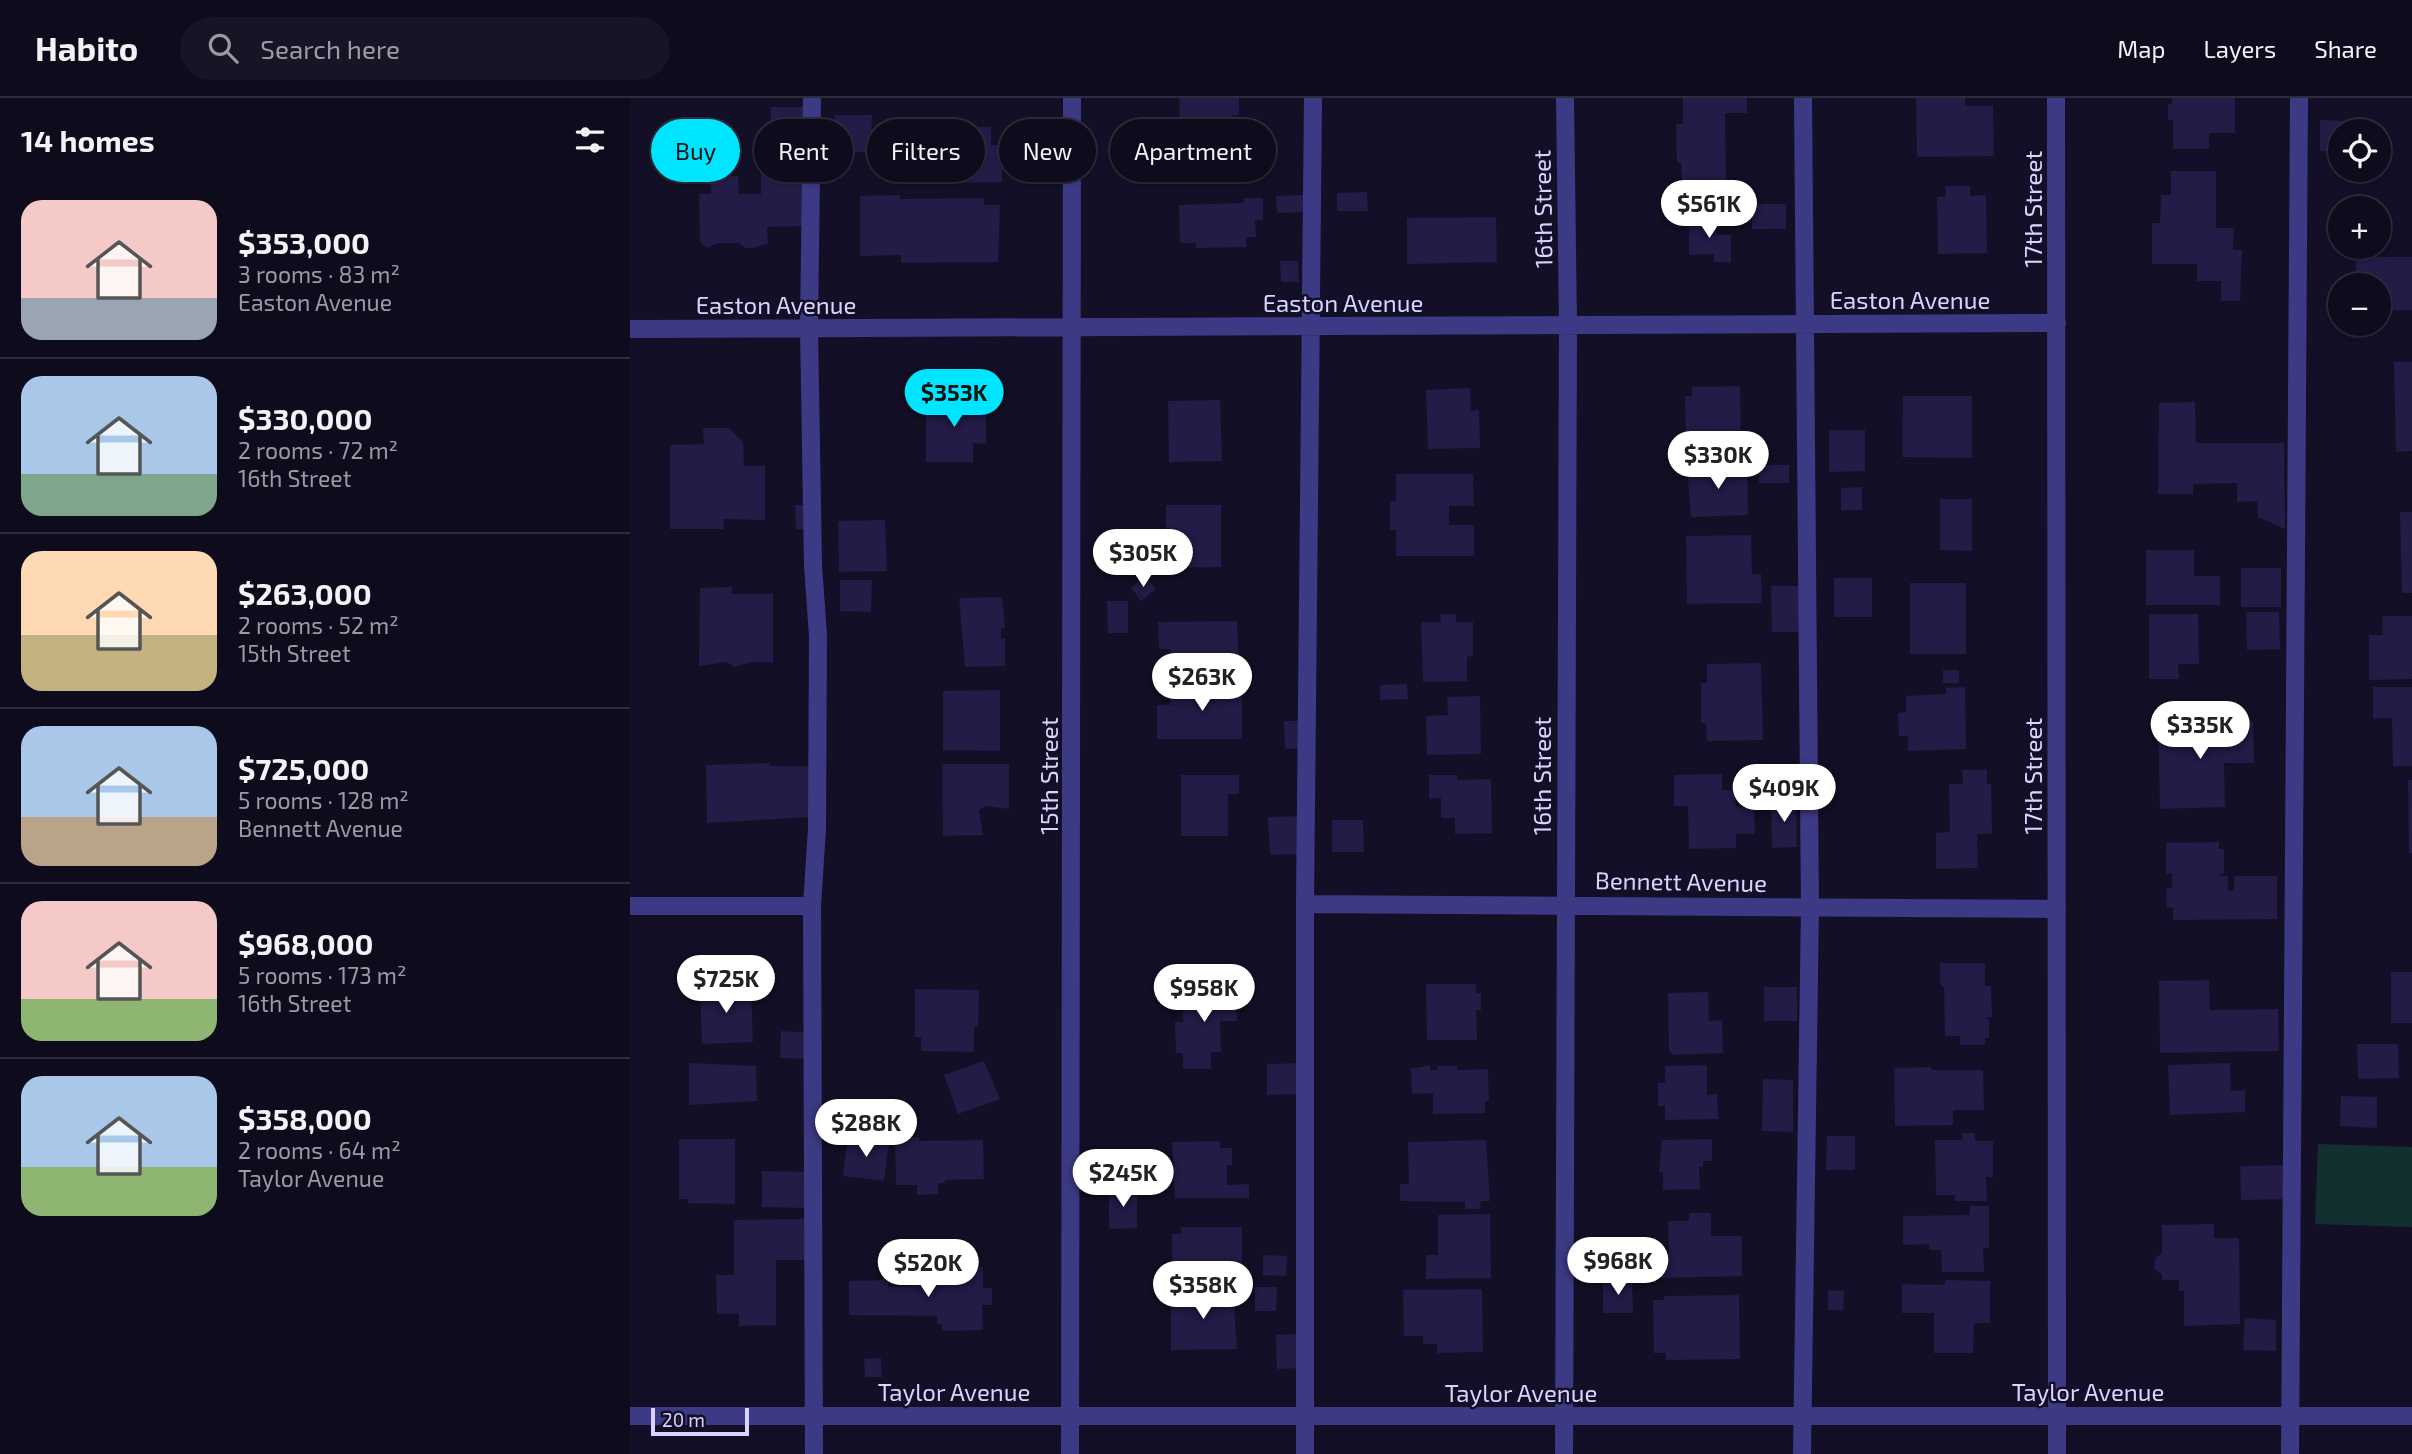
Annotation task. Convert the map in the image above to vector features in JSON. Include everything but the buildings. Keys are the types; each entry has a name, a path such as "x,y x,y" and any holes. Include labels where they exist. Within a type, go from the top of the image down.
{"street":[{"path":"812,98 809,328 813,565 818,636 817,828 812,906 814,1454"},
{"name":"15th Street","path":"1070,1454 1074,327 1072,98"},
{"path":"1305,1454 1304,904 1313,98"},
{"name":"16th Street","path":"1564,1454 1568,325 1565,98"},
{"path":"1802,1454 1810,907 1803,98"},
{"name":"17th Street","path":"2056,98 2057,1454"},
{"path":"2290,1454 2300,98"},
{"name":"Easton Avenue","path":"630,329 2057,323"},
{"name":"Bennett Avenue","path":"1304,904 2057,909"},
{"path":"630,906 812,906"},
{"name":"Taylor Avenue","path":"630,1416 2412,1416"}],"green space":[{"path":"2318,1144 2412,1147 2412,1227 2315,1224"}]}
